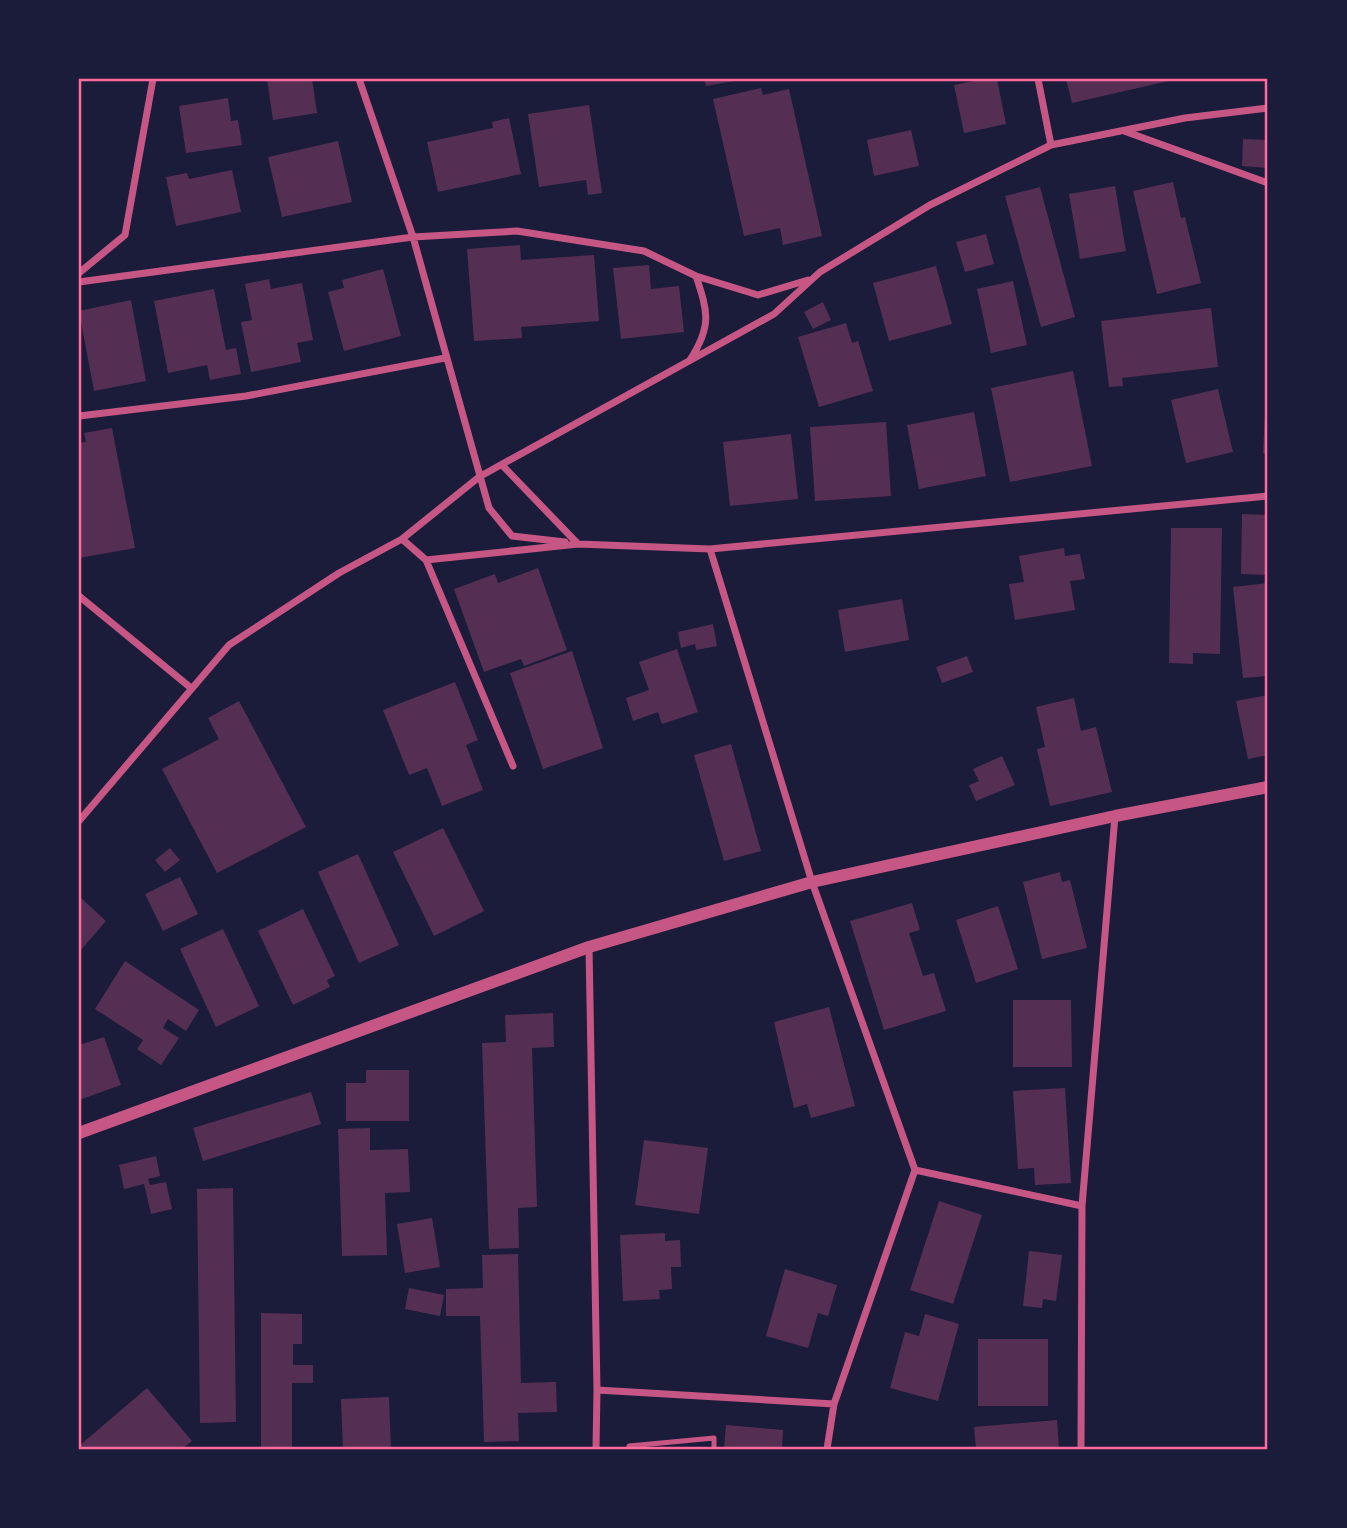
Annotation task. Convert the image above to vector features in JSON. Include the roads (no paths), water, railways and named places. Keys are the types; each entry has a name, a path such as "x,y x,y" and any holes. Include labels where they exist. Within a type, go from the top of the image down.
{"street":[{"path":"79,273 125,234 153,79"},
{"path":"359,79 413,237 489,508 512,536 578,544 710,549 1268,496"},
{"path":"1038,79 1051,145"},
{"path":"79,821 229,645 339,573 402,539 479,477 774,314 812,279 930,205 1051,145 1185,117 1268,108"},
{"path":"1123,130 1268,183"},
{"path":"79,282 413,237 517,230 645,251 696,276 758,295 812,279"},
{"path":"690,360 704,337 707,309 696,276"},
{"path":"79,416 246,396 445,358"},
{"path":"502,465 578,544"},
{"path":"402,539 426,560 513,766"},
{"path":"426,560 578,544"},
{"path":"710,549 812,882 915,1170 834,1404 827,1449"},
{"path":"79,596 191,688"},
{"path":"79,1133 589,947 812,882 1115,816 1268,787"},
{"path":"1081,1449 1082,1206 1115,816"},
{"path":"589,947 596,1449"},
{"path":"915,1170 1082,1206"},
{"path":"597,1390 834,1404"}],"lane":[{"path":"629,1449 629,1446 714,1438 714,1449"}]}
